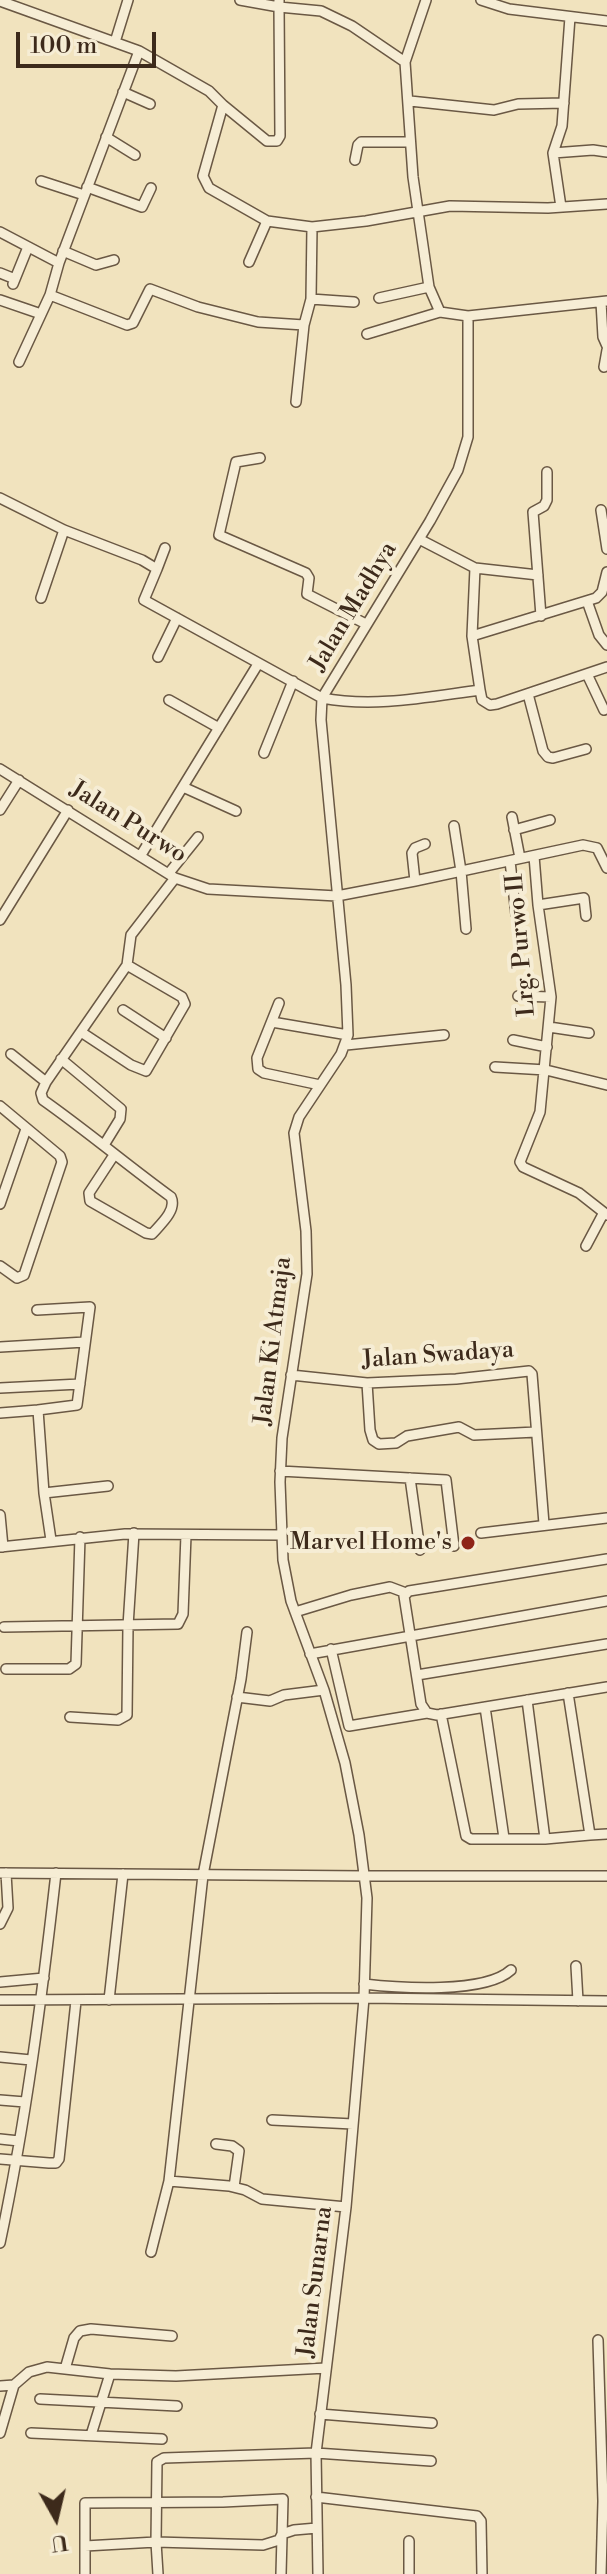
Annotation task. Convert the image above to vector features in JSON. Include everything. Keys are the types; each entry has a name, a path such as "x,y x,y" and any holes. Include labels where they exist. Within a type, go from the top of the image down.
{"street":[{"path":"115,42 128,0"},
{"path":"240,0 321,11 352,26 405,62"},
{"path":"426,0 405,62 410,101 409,142 418,212 429,287 440,312"},
{"path":"481,0 509,9 607,21"},
{"path":"0,1 139,51 209,91 267,141 277,141 280,136 279,3"},
{"path":"561,207 553,153 562,126 570,17"},
{"path":"19,362 50,295 63,251 139,51"},
{"path":"123,92 150,104"},
{"path":"410,101 494,110 518,104 564,103"},
{"path":"223,105 203,176 205,182 209,188 267,221 312,227 450,206 561,207 607,204"},
{"path":"106,137 135,155"},
{"path":"355,160 361,142 409,142"},
{"path":"553,153 607,152"},
{"path":"41,181 140,207 144,206 151,188"},
{"path":"249,262 267,221"},
{"path":"296,402 304,325 311,299 312,227"},
{"path":"0,232 59,263"},
{"path":"0,273 14,282 28,247"},
{"path":"63,251 96,265 114,260"},
{"path":"379,298 429,287"},
{"path":"50,295 127,325 133,323 150,289 198,307 258,322 304,325"},
{"path":"311,299 354,302"},
{"path":"0,300 41,314"},
{"path":"367,334 440,312 468,316 604,302 603,337 607,348 604,367"},
{"name":"Jalan Madhya","path":"337,896 321,720 322,698 458,470 467,442 468,316"},
{"path":"260,458 236,462 219,535 306,573 309,578 307,594 366,624"},
{"path":"541,616 533,512 544,506 547,500 547,472"},
{"path":"0,498 64,530 142,560 157,569"},
{"path":"601,510 607,549"},
{"path":"41,598 64,530"},
{"path":"419,539 475,568 538,575"},
{"path":"165,548 143,599 322,698 349,703 383,703 480,690"},
{"path":"475,568 472,636 482,700 490,705 607,667"},
{"path":"472,636 596,598 602,592 607,572"},
{"path":"587,601 599,635 607,645"},
{"path":"158,657 177,618"},
{"path":"141,855 258,664"},
{"path":"587,674 604,710"},
{"path":"264,753 293,681"},
{"path":"528,694 543,751 548,757 586,749"},
{"path":"169,700 219,728"},
{"name":"Jalan Purwo","path":"0,769 172,876 208,889 337,896"},
{"path":"0,810 19,780"},
{"path":"183,787 236,811"},
{"path":"0,920 68,810"},
{"path":"512,817 516,914"},
{"path":"514,830 550,820"},
{"path":"454,826 466,929"},
{"path":"114,1155 89,1193 89,1198 92,1203 152,1234 172,1208 173,1200 43,1100 41,1093 127,965 131,935 198,837"},
{"path":"415,881 412,853 415,848 425,844"},
{"name":"Lrg. Purwo II","path":"337,896 583,845 602,847"},
{"path":"602,847 607,868"},
{"name":"Lrg. Purwo II","path":"534,856 551,997 540,1112 519,1160 520,1164 579,1193 605,1214"},
{"path":"337,896 346,985 347,1040"},
{"path":"538,905 584,898 586,916"},
{"path":"81,1032 144,1072 185,1006 183,1000 127,965"},
{"path":"518,996 551,997"},
{"path":"279,1003 257,1058 258,1069 320,1085"},
{"path":"123,1010 166,1038"},
{"path":"272,1022 347,1040 444,1035"},
{"path":"549,1027 589,1033"},
{"name":"Jalan Ki Atmaja","path":"347,1040 299,1117 294,1133 306,1231 307,1274 282,1438 280,1471 285,1572 295,1612 324,1690 345,1763 365,1876 364,1991"},
{"path":"513,1040 547,1047"},
{"path":"11,1054 46,1082"},
{"path":"61,1059 121,1109 120,1119 104,1145"},
{"path":"495,1067 546,1070 607,1085"},
{"path":"0,1106 60,1156 62,1165 24,1275 17,1278 0,1266"},
{"path":"0,1204 26,1129"},
{"path":"586,1246 605,1214"},
{"path":"0,1413 77,1405 90,1307 37,1310"},
{"path":"0,1347 85,1342"},
{"name":"Jalan Swadaya","path":"291,1375 367,1383 456,1379 527,1369 532,1374 544,1524"},
{"path":"367,1383 370,1430 373,1440 379,1444 396,1443 407,1436 459,1427 474,1435 536,1432"},
{"path":"0,1388 80,1384"},
{"path":"38,1410 51,1540"},
{"path":"280,1471 446,1480 454,1546"},
{"path":"410,1478 420,1550"},
{"path":"44,1493 108,1486"},
{"path":"0,1515 2,1547 134,1533 282,1535"},
{"path":"481,1533 607,1518"},
{"path":"70,1717 118,1720 127,1715 128,1626 134,1533"},
{"path":"4,1627 174,1625 181,1622 186,1535"},
{"path":"6,1669 69,1669 75,1666 80,1537"},
{"path":"295,1612 390,1587 406,1593 607,1559"},
{"path":"406,1593 404,1599 421,1704 427,1713"},
{"path":"310,1654 607,1601"},
{"path":"151,2252 169,2181 203,1875 247,1632"},
{"path":"417,1675 607,1644"},
{"path":"331,1649 349,1726 607,1687"},
{"path":"237,1697 270,1701 284,1695 324,1690"},
{"path":"568,1693 590,1835"},
{"path":"527,1700 545,1839"},
{"path":"485,1707 504,1838"},
{"path":"441,1714 464,1834 471,1839 545,1839 607,1834"},
{"path":"0,1924 8,1908 3,1873 607,1876"},
{"path":"0,2243 25,2102 56,1873"},
{"path":"109,1998 123,1874"},
{"path":"576,1966 578,1998"},
{"path":"364,1991 479,1985 500,1979 511,1970"},
{"path":"0,1982 42,1989 76,2001 192,1994 364,1991 607,2001"},
{"path":"0,2000 42,1989"},
{"name":"Jalan Sunarna","path":"318,2574 316,2453 346,2207 364,1991"},
{"path":"0,2159 53,2163 59,2159 76,2001"},
{"path":"0,2057 31,2060"},
{"path":"0,2100 25,2102"},
{"path":"272,2120 353,2124"},
{"path":"0,2139 19,2141"},
{"path":"216,2144 232,2146 239,2151 234,2187"},
{"path":"169,2181 234,2187 262,2199 346,2207"},
{"path":"65,2369 74,2338 80,2331 91,2329 172,2336"},
{"path":"598,2340 603,2364 605,2501 601,2574"},
{"path":"0,2386 14,2385 37,2369 176,2376 326,2368"},
{"path":"91,2435 110,2374"},
{"path":"0,2433 14,2385"},
{"path":"40,2399 177,2406"},
{"path":"320,2414 432,2423"},
{"path":"31,2433 162,2439"},
{"path":"158,2574 157,2462 164,2458 316,2453 431,2461"},
{"path":"316,2497 477,2516 481,2521 482,2574"},
{"path":"85,2574 85,2503 283,2499 281,2574"},
{"path":"85,2546 156,2542 263,2545 279,2540 282,2534 294,2530 317,2528"},
{"path":"409,2541 409,2574"}],"place":[{"name":"Marvel Home's","path":"468,1543"}]}
